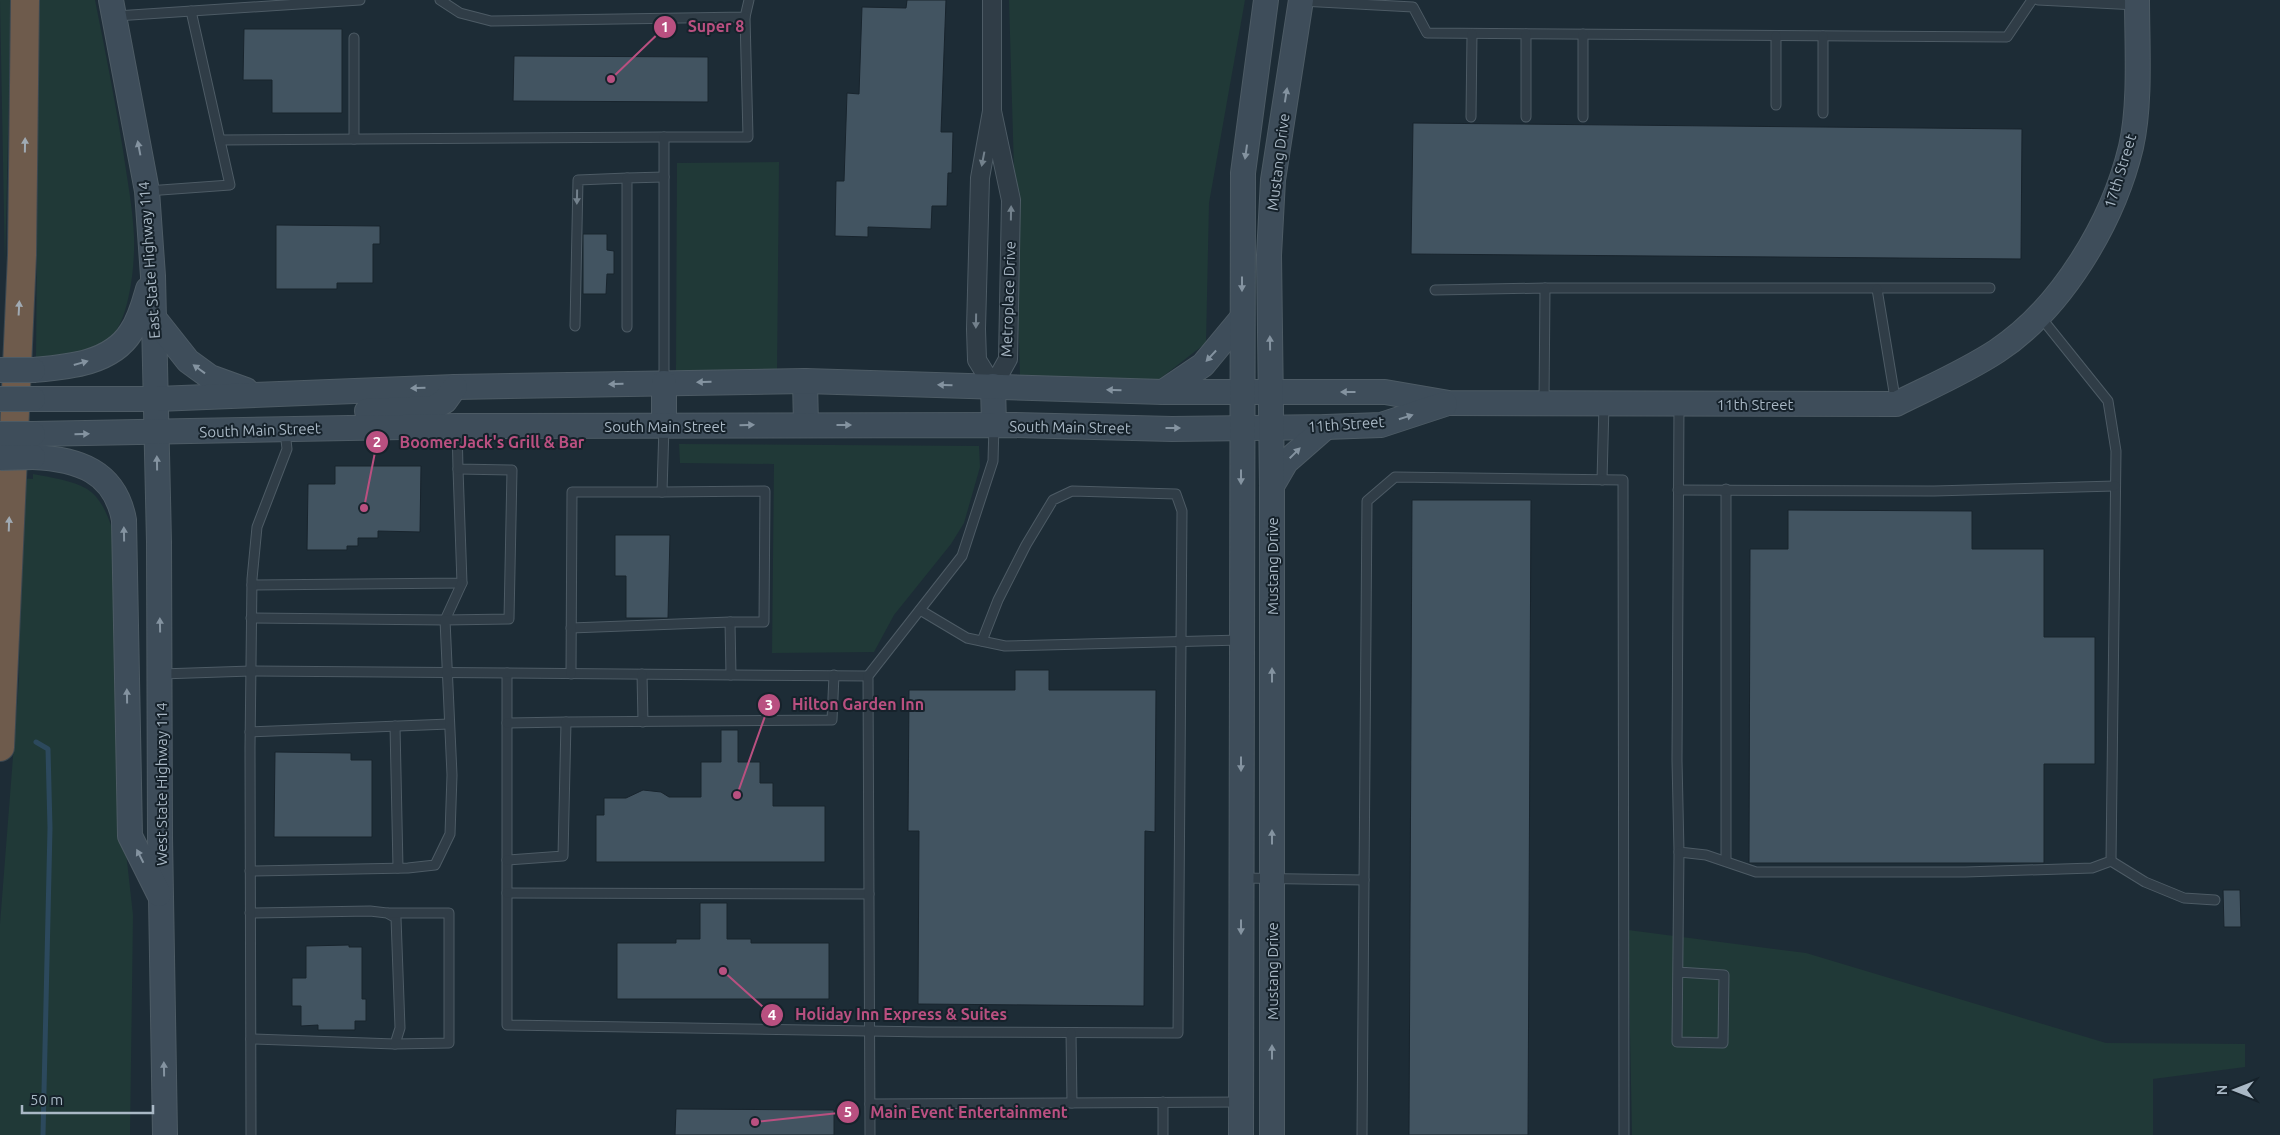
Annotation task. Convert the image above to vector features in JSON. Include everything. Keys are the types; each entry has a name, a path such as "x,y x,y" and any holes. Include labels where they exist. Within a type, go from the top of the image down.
{"highway":[{"path":"0,747 22,255 26,0"}],"main road":[{"name":"Mustang Drive","path":"1240,1135 1243,173 1266,0"},
{"name":"Mustang Drive","path":"1272,1135 1272,486 1268,255 1273,180 1300,1"},
{"name":"17th Street","path":"2037,316 2055,298 2094,241 2114,199 2131,147 2136,112 2137,2"},
{"name":"East State Highway 114","path":"112,8 147,191 153,276 156,433"},
{"path":"0,370 33,370 71,366 90,361 119,345 130,333 139,317 153,276"},
{"name":"11th Street","path":"1270,392 1385,392 1449,402 1896,404 1961,372 1997,351 2020,334 2037,316"},
{"path":"154,318 188,361 210,377 260,394"},
{"path":"1163,392 1203,365 1242,318"},
{"path":"0,399 156,399 455,386 805,381 1163,392 1270,392"},
{"path":"805,381 806,425"},
{"path":"664,383 664,426"},
{"path":"320,427 345,411 433,408 445,400 455,386"},
{"path":"993,386 994,425"},
{"name":"11th Street","path":"1271,427 1381,425 1449,402"},
{"name":"South Main Street","path":"0,434 33,446 156,433 320,427 994,425 1271,427"},
{"path":"1272,486 1286,462 1326,427"},
{"name":"West State Highway 114","path":"156,433 161,674 160,837 165,1135"},
{"path":"0,458 33,446 60,459 90,469 105,481 121,504 124,520 130,836 162,900"},
{"path":"1241,1102 1272,1101"}],"street":[{"name":"Metroplace Drive","path":"992,0 992,111 980,178 976,330 977,360 993,386 1008,359 1011,200 992,111"}],"lane":[{"path":"112,8 191,11 360,0"},
{"path":"440,0 460,12 491,21 745,17"},
{"path":"220,140 748,137 745,17 749,0"},
{"path":"1300,1 1415,3 1427,33 2007,37 2032,0"},
{"path":"2038,0 2137,2"},
{"path":"147,191 230,185 191,11"},
{"path":"1471,117 1472,34"},
{"path":"1526,34 1526,117"},
{"path":"1583,117 1584,34"},
{"path":"1776,36 1776,105"},
{"path":"1823,36 1823,113"},
{"path":"354,38 354,139"},
{"path":"664,137 664,383"},
{"path":"575,326 578,180 664,176"},
{"path":"627,178 627,326"},
{"path":"1544,402 1545,288"},
{"path":"1435,290 1545,288 1990,288"},
{"path":"1877,289 1896,404"},
{"path":"2037,316 2108,400 2116,452 2111,861"},
{"path":"1602,480 1604,403"},
{"path":"1678,972 1724,974 1723,1043 1677,1042 1679,404"},
{"path":"870,1135 868,676 962,556 993,461 994,425"},
{"path":"250,871 398,868 435,865 450,834 452,775 446,620 462,583 457,426"},
{"path":"662,492 664,426"},
{"path":"251,1135 250,732 252,585 257,528 287,449 285,429"},
{"path":"251,618 509,619 512,470 458,469"},
{"path":"1362,1135 1367,501 1395,477 1623,480 1624,1135"},
{"path":"1678,490 1934,491 2115,486"},
{"path":"1726,489 1726,861"},
{"path":"570,674 572,492 765,491 764,622 571,628"},
{"path":"507,673 507,1025 1178,1033 1182,511 1176,494 1072,491 1053,500 1026,545 998,600 982,641"},
{"path":"252,585 462,583"},
{"path":"920,610 967,638 1005,646 1241,640"},
{"path":"730,622 731,675"},
{"path":"161,674 251,671 868,676"},
{"path":"642,674 643,722"},
{"path":"507,723 832,720 834,676"},
{"path":"507,860 563,856 566,722"},
{"path":"250,732 449,724"},
{"path":"395,726 398,868"},
{"path":"1679,852 1706,855 1756,872 2050,870 2092,868 2111,861"},
{"path":"2111,861 2145,882 2184,898 2215,900"},
{"path":"1241,878 1364,880"},
{"path":"507,893 869,894"},
{"path":"250,913 370,911 388,913 449,913 449,1043 395,1044 251,1039"},
{"path":"388,913 396,918 400,1028 395,1044"},
{"path":"1071,1033 1072,1103"},
{"path":"1163,1102 1163,1135"},
{"path":"870,1104 1241,1102"}],"green space":[{"path":"0,0 11,0 5,268"},
{"path":"39,0 95,0 123,150 132,215 134,248 127,303 118,327 112,336 96,347 76,353 36,357"},
{"path":"1009,0 1245,0 1209,203 1206,343 1157,381 1020,376"},
{"path":"779,162 777,374 676,373 677,163"},
{"path":"679,444 979,446 980,467 964,523 951,544 894,615 874,652 772,653 774,464 680,463"},
{"path":"33,474 82,486 91,492 99,500 106,512 118,547 124,834 133,915 130,1135 0,1135 0,924 19,680 21,478 33,479"},
{"path":"1628,930 1806,953 2106,1043 2245,1044 2245,1067 2153,1079 2153,1135 1632,1135"}],"building":[{"path":"907,0 946,0 941,132 953,132 952,173 948,173 947,206 932,206 931,229 868,227 868,237 835,236 836,181 844,181 847,93 859,94 862,7 906,8"},
{"path":"244,29 342,29 342,113 272,113 272,80 243,80"},
{"path":"514,56 708,57 708,102 513,101"},
{"path":"1413,123 2022,129 2021,259 1411,254"},
{"path":"276,225 380,226 380,244 373,244 373,283 337,283 337,289 276,289"},
{"path":"583,234 607,234 607,250 614,251 614,274 607,274 606,294 583,294"},
{"path":"335,466 421,466 420,532 378,531 378,538 358,538 358,546 347,546 347,550 307,550 308,484 335,484"},
{"path":"1412,500 1531,500 1528,1135 1409,1135"},
{"path":"1788,510 1972,511 1972,549 2044,549 2044,637 2095,637 2095,764 2044,764 2044,863 1749,863 1750,549 1788,549"},
{"path":"615,535 670,535 668,618 626,618 626,576 615,576"},
{"path":"1015,670 1049,670 1049,690 1156,690 1155,832 1145,831 1144,1006 918,1004 919,831 908,831 909,690 1015,690"},
{"path":"721,730 738,730 738,762 760,762 760,783 773,783 773,806 825,806 825,862 596,862 596,815 604,815 604,798 626,798 643,790 661,792 669,797 701,797 701,762 721,762"},
{"path":"275,752 351,753 351,760 372,760 372,837 274,837"},
{"path":"2223,890 2240,890 2241,927 2224,927"},
{"path":"700,903 727,903 727,939 751,939 751,943 829,943 829,999 617,999 617,943 676,943 676,939 700,939"},
{"path":"349,945 349,947 362,947 362,999 366,999 366,1021 355,1021 355,1030 318,1030 318,1025 301,1026 301,1006 292,1006 292,978 306,978 306,946"},
{"path":"676,1109 834,1110 834,1135 675,1135"}],"waterway":[{"path":"36,742 48,749 50,828 43,1135"}],"place":[{"name":"Super 8","path":"611,79"},
{"name":"BoomerJack's Grill & Bar","path":"364,508"},
{"name":"Hilton Garden Inn","path":"737,795"},
{"name":"Holiday Inn Express & Suites","path":"723,971"},
{"name":"Main Event Entertainment","path":"755,1122"}]}
